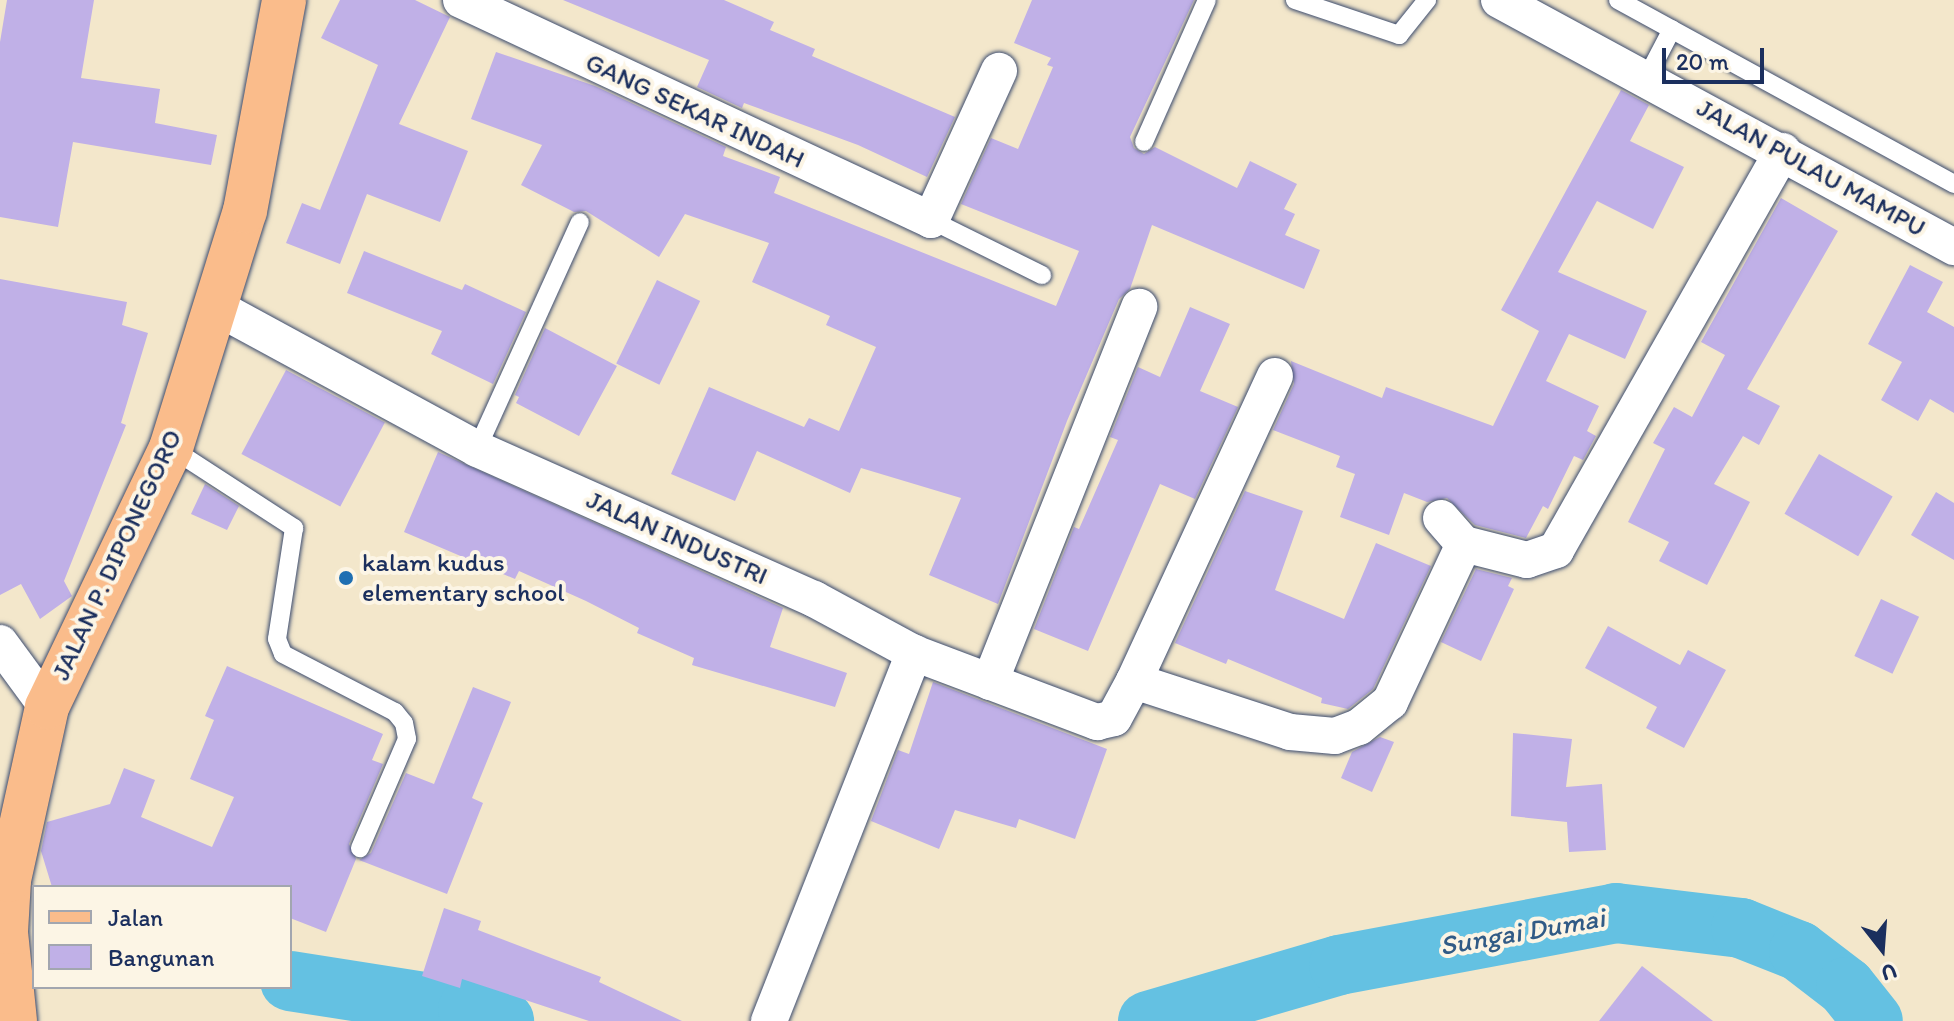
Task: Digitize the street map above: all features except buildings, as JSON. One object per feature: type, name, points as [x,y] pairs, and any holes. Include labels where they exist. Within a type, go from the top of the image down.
[{"type":"main road","name":"JALAN P. DIPONEGORO","points":[[15,1021],[6,932],[13,855],[47,707],[171,448],[245,211],[284,0]]},
{"type":"street","name":"GANG SEKAR INDAH","points":[[461,0],[931,220]]},
{"type":"street","name":"JALAN PULAU MAMPU","points":[[1499,0],[1783,151],[1954,247]]},
{"type":"street","points":[[931,220],[999,71]]},
{"type":"street","points":[[1134,681],[1290,732],[1335,736],[1359,727],[1390,702],[1452,531],[1527,560],[1556,550],[1783,151]]},
{"type":"street","name":"JALAN INDUSTRI","points":[[214,306],[477,449],[814,599],[914,653],[1097,722],[1114,718],[1134,681],[1275,376]]},
{"type":"street","points":[[990,682],[1139,307]]},
{"type":"street","points":[[0,643],[47,707]]},
{"type":"street","points":[[769,1021],[914,653]]},
{"type":"lane","points":[[1144,142],[1207,0]]},
{"type":"lane","points":[[1295,0],[1399,35],[1427,0]]},
{"type":"lane","points":[[1618,0],[1954,184]]},
{"type":"lane","points":[[1646,79],[1672,29]]},
{"type":"lane","points":[[931,220],[1042,275]]},
{"type":"lane","points":[[477,449],[580,222]]},
{"type":"lane","points":[[171,448],[294,528],[277,639],[283,654],[395,712],[404,723],[407,739],[360,848]]},
{"type":"waterway","name":"Sungai Dumai","points":[[1148,1021],[1339,965],[1616,913],[1741,928],[1799,951],[1846,987],[1873,1021]]},
{"type":"waterway","name":"Sungai Dumai","points":[[292,981],[468,1009],[504,1021]]},
{"type":"place","name":"kalam kudus elementary school","points":[[346,578]]}]
